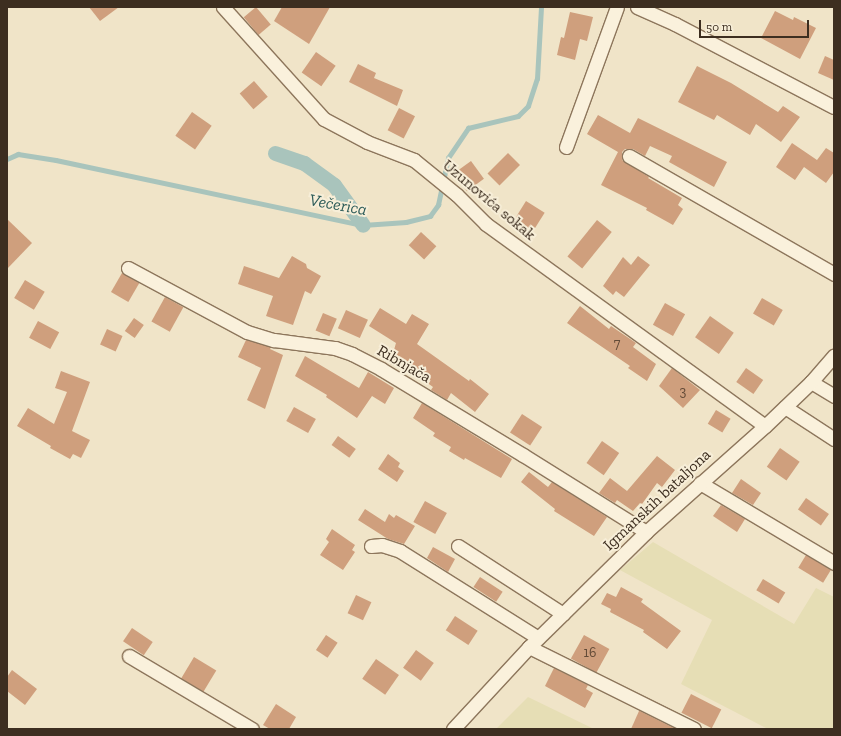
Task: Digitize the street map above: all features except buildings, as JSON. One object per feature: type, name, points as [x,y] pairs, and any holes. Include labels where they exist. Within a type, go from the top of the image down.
[{"type":"street","name":"Uzunovića sokak","points":[[223,7],[324,119],[366,142],[414,160],[457,195],[486,224],[765,426]]},
{"type":"street","points":[[566,147],[617,7]]},
{"type":"street","points":[[637,7],[675,24],[834,108]]},
{"type":"street","points":[[629,156],[834,274]]},
{"type":"street","name":"Ribnjača","points":[[128,268],[247,332],[274,340],[335,348],[358,357],[381,369],[524,455],[646,532]]},
{"type":"street","name":"Igmanskih bataljona","points":[[453,729],[534,642],[646,532],[765,426],[811,382],[834,356]]},
{"type":"street","points":[[811,382],[834,396]]},
{"type":"street","points":[[785,407],[834,439]]},
{"type":"street","points":[[700,483],[834,563]]},
{"type":"street","points":[[371,546],[382,545],[400,551],[534,642],[694,729]]},
{"type":"street","points":[[458,546],[563,614]]},
{"type":"street","points":[[129,656],[252,729]]},
{"type":"shaded area","points":[[653,542],[794,624],[816,588],[834,597],[834,729],[768,729],[681,684],[712,620],[620,570]]},
{"type":"shaded area","points":[[528,697],[594,729],[496,729]]},
{"type":"waterway","name":"Večerica","points":[[7,159],[18,154],[56,160],[363,225],[406,222],[430,216],[438,205],[448,158],[468,128],[518,116],[528,106],[537,79],[541,7]]},
{"type":"waterway","points":[[275,153],[304,163],[334,185],[363,225]]}]
